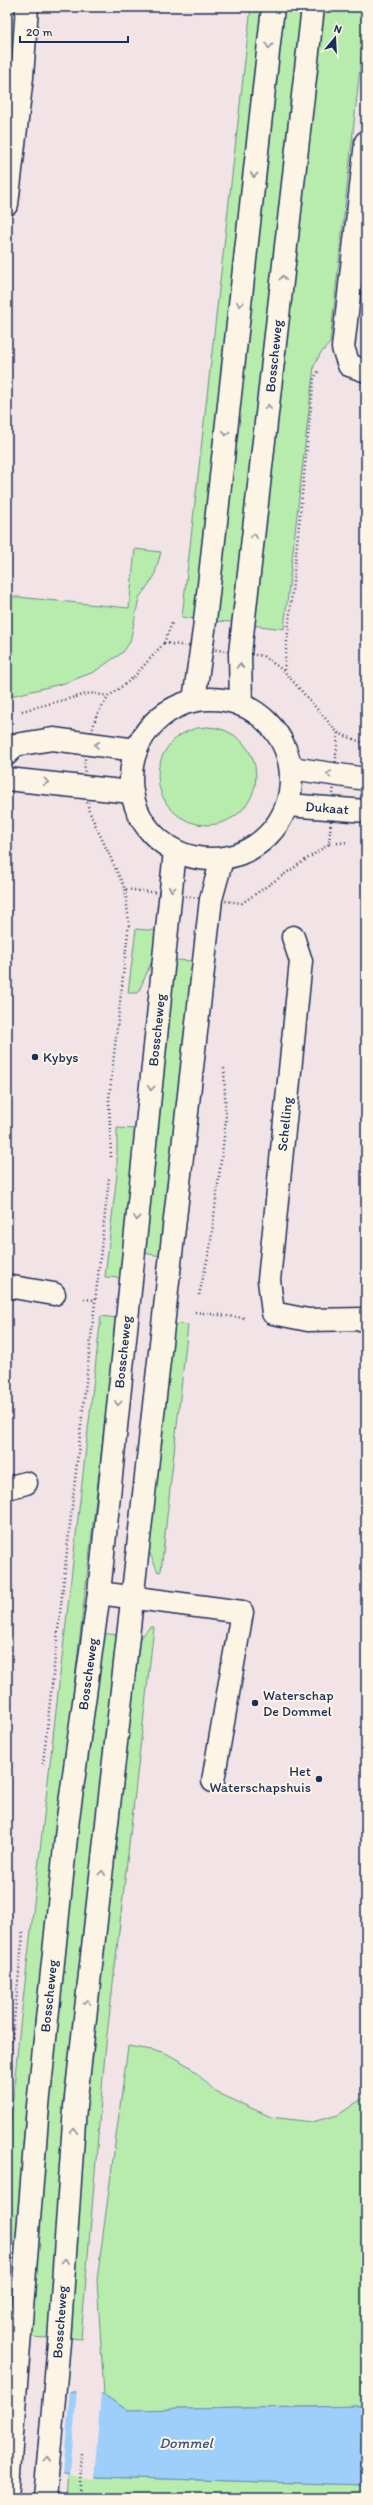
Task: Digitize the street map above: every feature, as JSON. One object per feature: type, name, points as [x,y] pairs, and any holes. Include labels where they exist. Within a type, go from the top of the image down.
[{"type":"main road","points":[[7,204],[22,77],[27,7]]},
{"type":"main road","points":[[194,700],[202,649],[273,7]]},
{"type":"main road","name":"Bosscheweg","points":[[241,704],[240,653],[313,7]]},
{"type":"main road","points":[[366,142],[343,348],[349,365],[366,371]]},
{"type":"main road","points":[[218,699],[241,704],[269,723],[280,736],[291,768],[292,787],[288,805],[280,822],[269,835],[245,852],[222,859],[198,858],[175,851],[154,836],[139,816],[132,792],[131,770],[136,750],[145,733],[158,718],[175,707],[194,700],[218,699]]},
{"type":"main road","points":[[7,754],[15,745],[53,739],[136,750]]},
{"type":"main road","points":[[291,768],[366,779]]},
{"type":"main road","points":[[7,779],[84,785],[132,792]]},
{"type":"main road","name":"Dukaat","points":[[288,805],[366,811]]},
{"type":"main road","name":"Bosscheweg","points":[[7,2498],[38,2106],[66,1842],[98,1593],[175,851]]},
{"type":"main road","name":"Bosscheweg","points":[[45,2498],[59,2342],[75,2107],[211,899],[222,859]]},
{"type":"main road","name":"Schelling","points":[[293,936],[301,960],[269,1280],[273,1313],[308,1320],[366,1319]]},
{"type":"main road","points":[[7,1286],[54,1294]]},
{"type":"main road","points":[[98,1593],[242,1612],[213,1780]]},
{"type":"path","points":[[284,671],[314,378],[322,366],[343,348]]},
{"type":"path","points":[[110,1165],[108,1099],[129,923],[124,889],[89,811],[84,785],[88,744],[96,716],[109,696],[133,678],[164,643],[263,656],[284,671],[338,733],[366,744]]},
{"type":"path","points":[[15,713],[90,693],[109,696]]},
{"type":"path","points":[[124,889],[242,903],[329,844],[338,733]]},
{"type":"path","points":[[42,1766],[109,1173]]},
{"type":"path","points":[[7,2088],[24,1931]]},
{"type":"green space","points":[[251,7],[264,7],[196,619],[182,617]]},
{"type":"green space","points":[[282,7],[302,7],[233,622],[213,621]]},
{"type":"green space","points":[[320,7],[366,7],[366,13],[330,343],[320,354],[314,366],[284,629],[251,625]]},
{"type":"green space","points":[[135,549],[161,552],[154,577],[139,598],[130,642],[123,652],[94,672],[65,683],[7,697],[7,596],[129,608]]},
{"type":"green space","points":[[207,727],[226,731],[242,741],[252,757],[256,776],[252,795],[242,811],[226,821],[207,825],[188,821],[172,811],[162,795],[158,776],[162,757],[172,741],[188,731]]},
{"type":"green space","points":[[136,929],[159,931],[159,945],[138,993],[128,993]]},
{"type":"green space","points":[[175,960],[194,961],[162,1256],[142,1253]]},
{"type":"green space","points":[[117,1128],[138,1129],[121,1278],[105,1277],[117,1174]]},
{"type":"green space","points":[[101,1316],[117,1318],[34,2031],[12,2321],[7,2330],[7,2160],[19,2035]]},
{"type":"green space","points":[[172,1323],[188,1325],[161,1571],[158,1572],[148,1549]]},
{"type":"green space","points":[[150,1627],[154,1627],[105,2053],[81,2339],[70,2338],[88,2067],[135,1653],[139,1639]]},
{"type":"green space","points":[[99,1633],[119,1635],[64,2115],[48,2338],[28,2337],[46,2108]]},
{"type":"green space","points":[[128,2046],[164,2052],[189,2066],[216,2092],[271,2117],[312,2122],[338,2115],[366,2096],[366,2406],[127,2410],[104,2395],[97,2280]]},
{"type":"green space","points":[[68,2474],[99,2477],[366,2485],[366,2498],[66,2498]]},
{"type":"water","name":"Dommel","points":[[7,2385],[104,2395],[127,2410],[366,2406],[366,2485],[99,2477],[7,2469]]},
{"type":"pier","points":[[7,2383],[70,2389],[63,2475],[7,2471]]},
{"type":"pier","points":[[77,2390],[101,2392],[94,2479],[70,2476]]},
{"type":"place","name":"Kybys","points":[[35,1057]]},
{"type":"place","name":"Waterschap De Dommel","points":[[255,1703]]},
{"type":"place","name":"Het Waterschapshuis","points":[[319,1779]]}]
